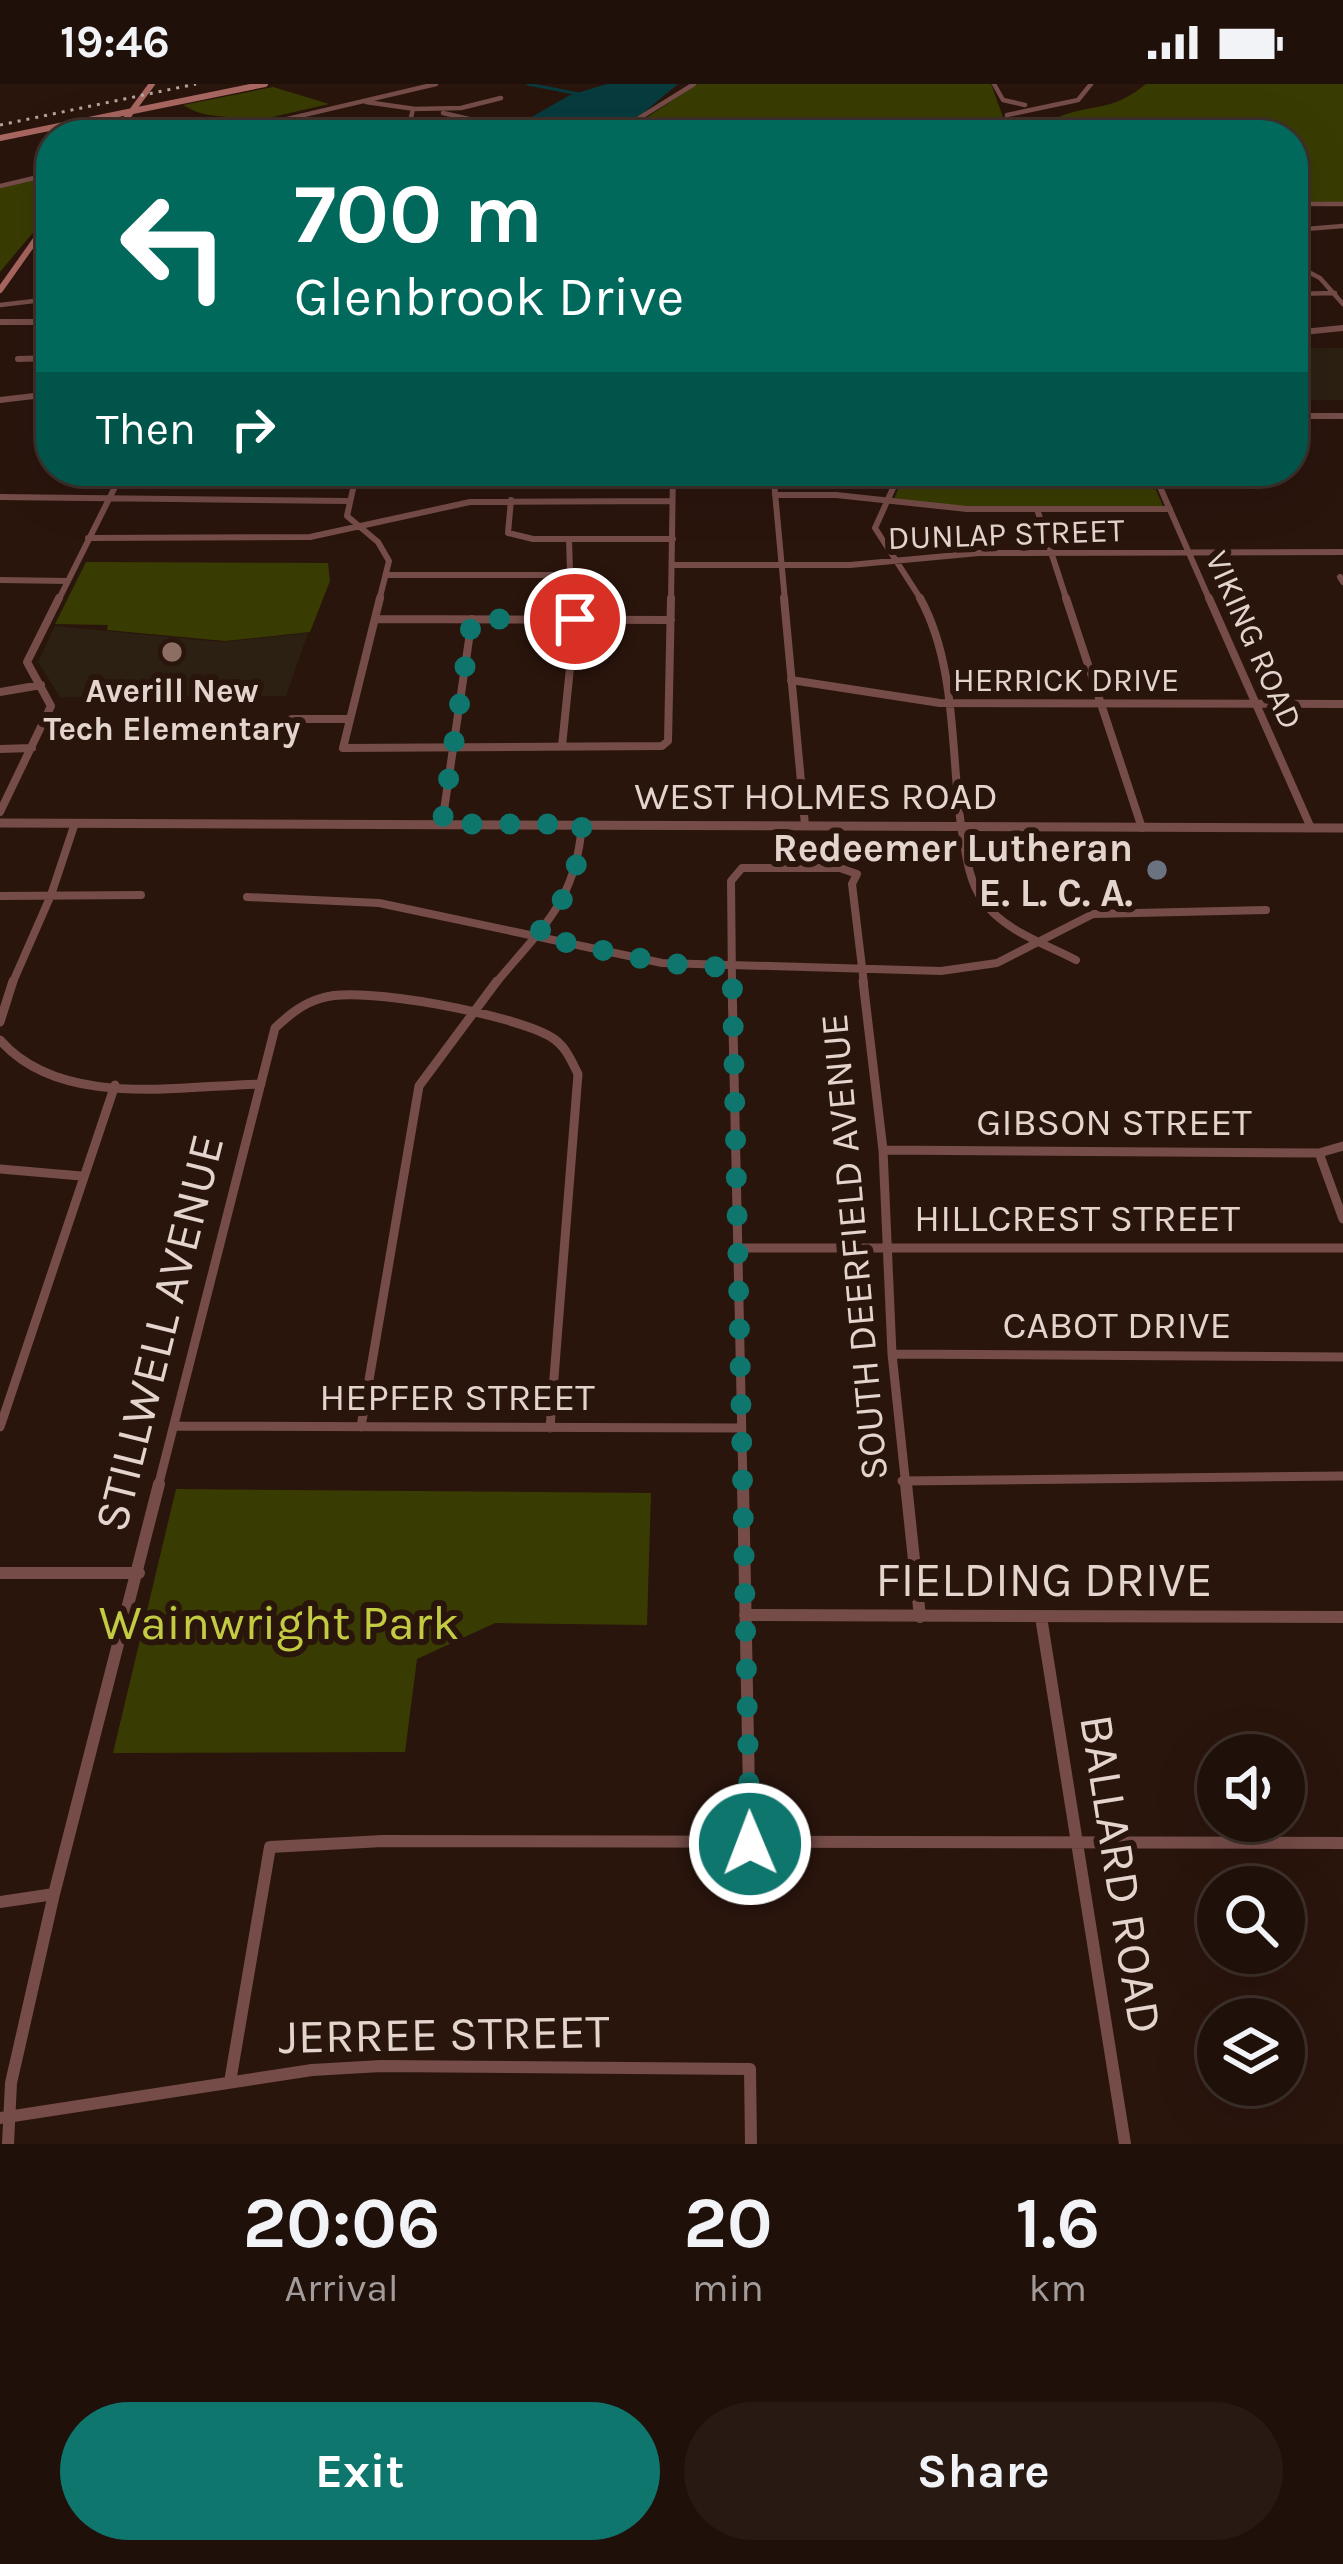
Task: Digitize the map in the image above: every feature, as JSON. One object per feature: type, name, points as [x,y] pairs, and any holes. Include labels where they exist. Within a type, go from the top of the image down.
[{"type":"main road","points":[[124,120],[152,84]]},
{"type":"main road","points":[[78,120],[250,84]]},
{"type":"main road","points":[[132,109],[265,84]]},
{"type":"main road","points":[[0,136],[36,129]]},
{"type":"main road","points":[[0,290],[36,240]]},
{"type":"street","points":[[282,120],[436,84]]},
{"type":"street","points":[[636,120],[694,84]]},
{"type":"street","points":[[994,84],[1003,100],[1041,106]]},
{"type":"street","points":[[1009,120],[1011,112],[1078,100],[1091,84]]},
{"type":"street","points":[[413,109],[461,108],[501,98]]},
{"type":"street","points":[[361,101],[471,120]]},
{"type":"street","points":[[411,120],[413,109]]},
{"type":"street","points":[[0,186],[36,178]]},
{"type":"street","points":[[1308,204],[1343,204]]},
{"type":"street","points":[[1308,232],[1343,226]]},
{"type":"street","points":[[1308,270],[1343,304]]},
{"type":"street","points":[[1308,294],[1335,293]]},
{"type":"street","points":[[0,305],[36,301]]},
{"type":"street","points":[[0,322],[36,322]]},
{"type":"street","points":[[1308,332],[1343,328]]},
{"type":"street","points":[[19,358],[36,358]]},
{"type":"street","points":[[0,400],[36,396]]},
{"type":"street","points":[[1308,416],[1343,416]]},
{"type":"street","points":[[0,812],[51,706],[27,662],[115,486]]},
{"type":"street","points":[[352,486],[349,521],[384,551],[387,575],[343,748],[662,746],[668,741],[672,486]]},
{"type":"street","points":[[774,486],[805,825]]},
{"type":"street","points":[[894,486],[875,529],[913,579],[935,630],[951,703],[970,880],[977,894],[1007,922],[1076,960]]},
{"type":"street","name":"VIKING ROAD","points":[[1161,486],[1311,828]]},
{"type":"street","points":[[775,495],[1037,509],[1171,509]]},
{"type":"street","points":[[0,497],[348,501]]},
{"type":"street","points":[[511,500],[508,533],[569,539],[673,539]]},
{"type":"street","points":[[88,538],[310,538],[470,502],[671,501]]},
{"type":"street","points":[[1037,509],[1142,828]]},
{"type":"street","points":[[387,575],[565,575],[569,539]]},
{"type":"street","name":"DUNLAP STREET","points":[[672,565],[781,566],[958,553],[1343,553]]},
{"type":"street","points":[[0,580],[67,581]]},
{"type":"street","points":[[376,619],[671,620]]},
{"type":"street","points":[[442,824],[472,619]]},
{"type":"street","points":[[562,746],[575,619]]},
{"type":"street","name":"HERRICK DRIVE","points":[[791,680],[826,682],[917,702],[1343,704]]},
{"type":"street","points":[[0,692],[41,685]]},
{"type":"street","points":[[292,719],[350,719]]},
{"type":"street","points":[[0,748],[32,748]]},
{"type":"street","name":"WEST HOLMES ROAD","points":[[0,823],[1343,828]]},
{"type":"street","points":[[0,1022],[2,1004],[50,896],[75,823]]},
{"type":"street","points":[[361,1427],[419,1086],[470,1013],[566,898],[575,877],[582,824]]},
{"type":"street","name":"SOUTH DEERFIELD AVENUE","points":[[732,968],[731,881],[736,871],[841,868],[857,874],[852,884],[883,1150],[884,1248],[902,1481],[920,1617]]},
{"type":"street","points":[[0,896],[141,895]]},
{"type":"street","points":[[247,897],[379,903],[662,963],[861,970],[970,969],[998,963],[1074,920],[1115,910],[1266,910]]},
{"type":"street","points":[[732,968],[750,1844]]},
{"type":"street","name":"STILLWELL AVENUE","points":[[8,2144],[4,2117],[54,1894],[275,1028],[302,1006],[333,994],[372,990],[470,1013]]},
{"type":"street","points":[[470,1013],[560,1043],[578,1074],[550,1428]]},
{"type":"street","points":[[0,1040],[16,1061],[72,1082],[261,1084]]},
{"type":"street","points":[[0,1427],[115,1085]]},
{"type":"street","name":"GIBSON STREET","points":[[883,1150],[1319,1153],[1343,1146]]},
{"type":"street","points":[[1319,1153],[1343,1219]]},
{"type":"street","points":[[0,1169],[81,1176]]},
{"type":"street","name":"HILLCREST STREET","points":[[740,1248],[1343,1248]]},
{"type":"street","name":"CABOT DRIVE","points":[[892,1354],[1343,1357]]},
{"type":"street","name":"HEPFER STREET","points":[[174,1426],[741,1428]]},
{"type":"street","points":[[902,1481],[1343,1476]]},
{"type":"street","points":[[0,1573],[139,1573]]},
{"type":"street","name":"FIELDING DRIVE","points":[[745,1615],[1343,1617]]},
{"type":"street","name":"BALLARD ROAD","points":[[1041,1617],[1125,2144]]},
{"type":"street","points":[[230,2082],[270,1847],[383,1841],[1343,1843]]},
{"type":"street","points":[[0,1902],[54,1894]]},
{"type":"street","name":"JERREE STREET","points":[[4,2117],[230,2082],[381,2066],[750,2069],[751,2144]]},
{"type":"shaded area","points":[[1308,348],[1343,348],[1343,400],[1308,400]]},
{"type":"shaded area","name":"Averill New Tech Elementary","points":[[55,626],[221,642],[308,633],[286,696],[60,697],[38,662]]},
{"type":"green space","points":[[697,84],[991,84],[1003,117],[646,118]]},
{"type":"green space","points":[[1146,84],[1343,84],[1343,205],[1308,204],[1308,120],[1052,120],[1134,93]]},
{"type":"green space","points":[[273,87],[329,104],[259,120],[236,120],[183,105]]},
{"type":"green space","points":[[36,180],[36,229],[0,272],[0,188]]},
{"type":"green space","points":[[1154,486],[1163,506],[958,506],[894,499],[899,487]]},
{"type":"green space","points":[[86,562],[328,563],[330,581],[310,632],[225,641],[107,630],[108,625],[55,624]]},
{"type":"green space","name":"Wainwright Park","points":[[176,1489],[651,1493],[647,1625],[495,1623],[417,1659],[405,1752],[113,1753]]},
{"type":"water","points":[[607,84],[678,84],[629,120],[525,120],[570,95]]},
{"type":"waterway","points":[[528,84],[579,94]]},
{"type":"railway","points":[[0,125],[196,84]]},
{"type":"place","name":"Averill New Tech Elementary","points":[[172,652]]},
{"type":"place","name":"Redeemer Lutheran E. L. C. A.","points":[[1157,870]]},
{"type":"route","points":[[575,619],[472,619],[442,824],[582,824],[575,877],[566,898],[536,936],[662,963],[732,968],[750,1844]]}]
